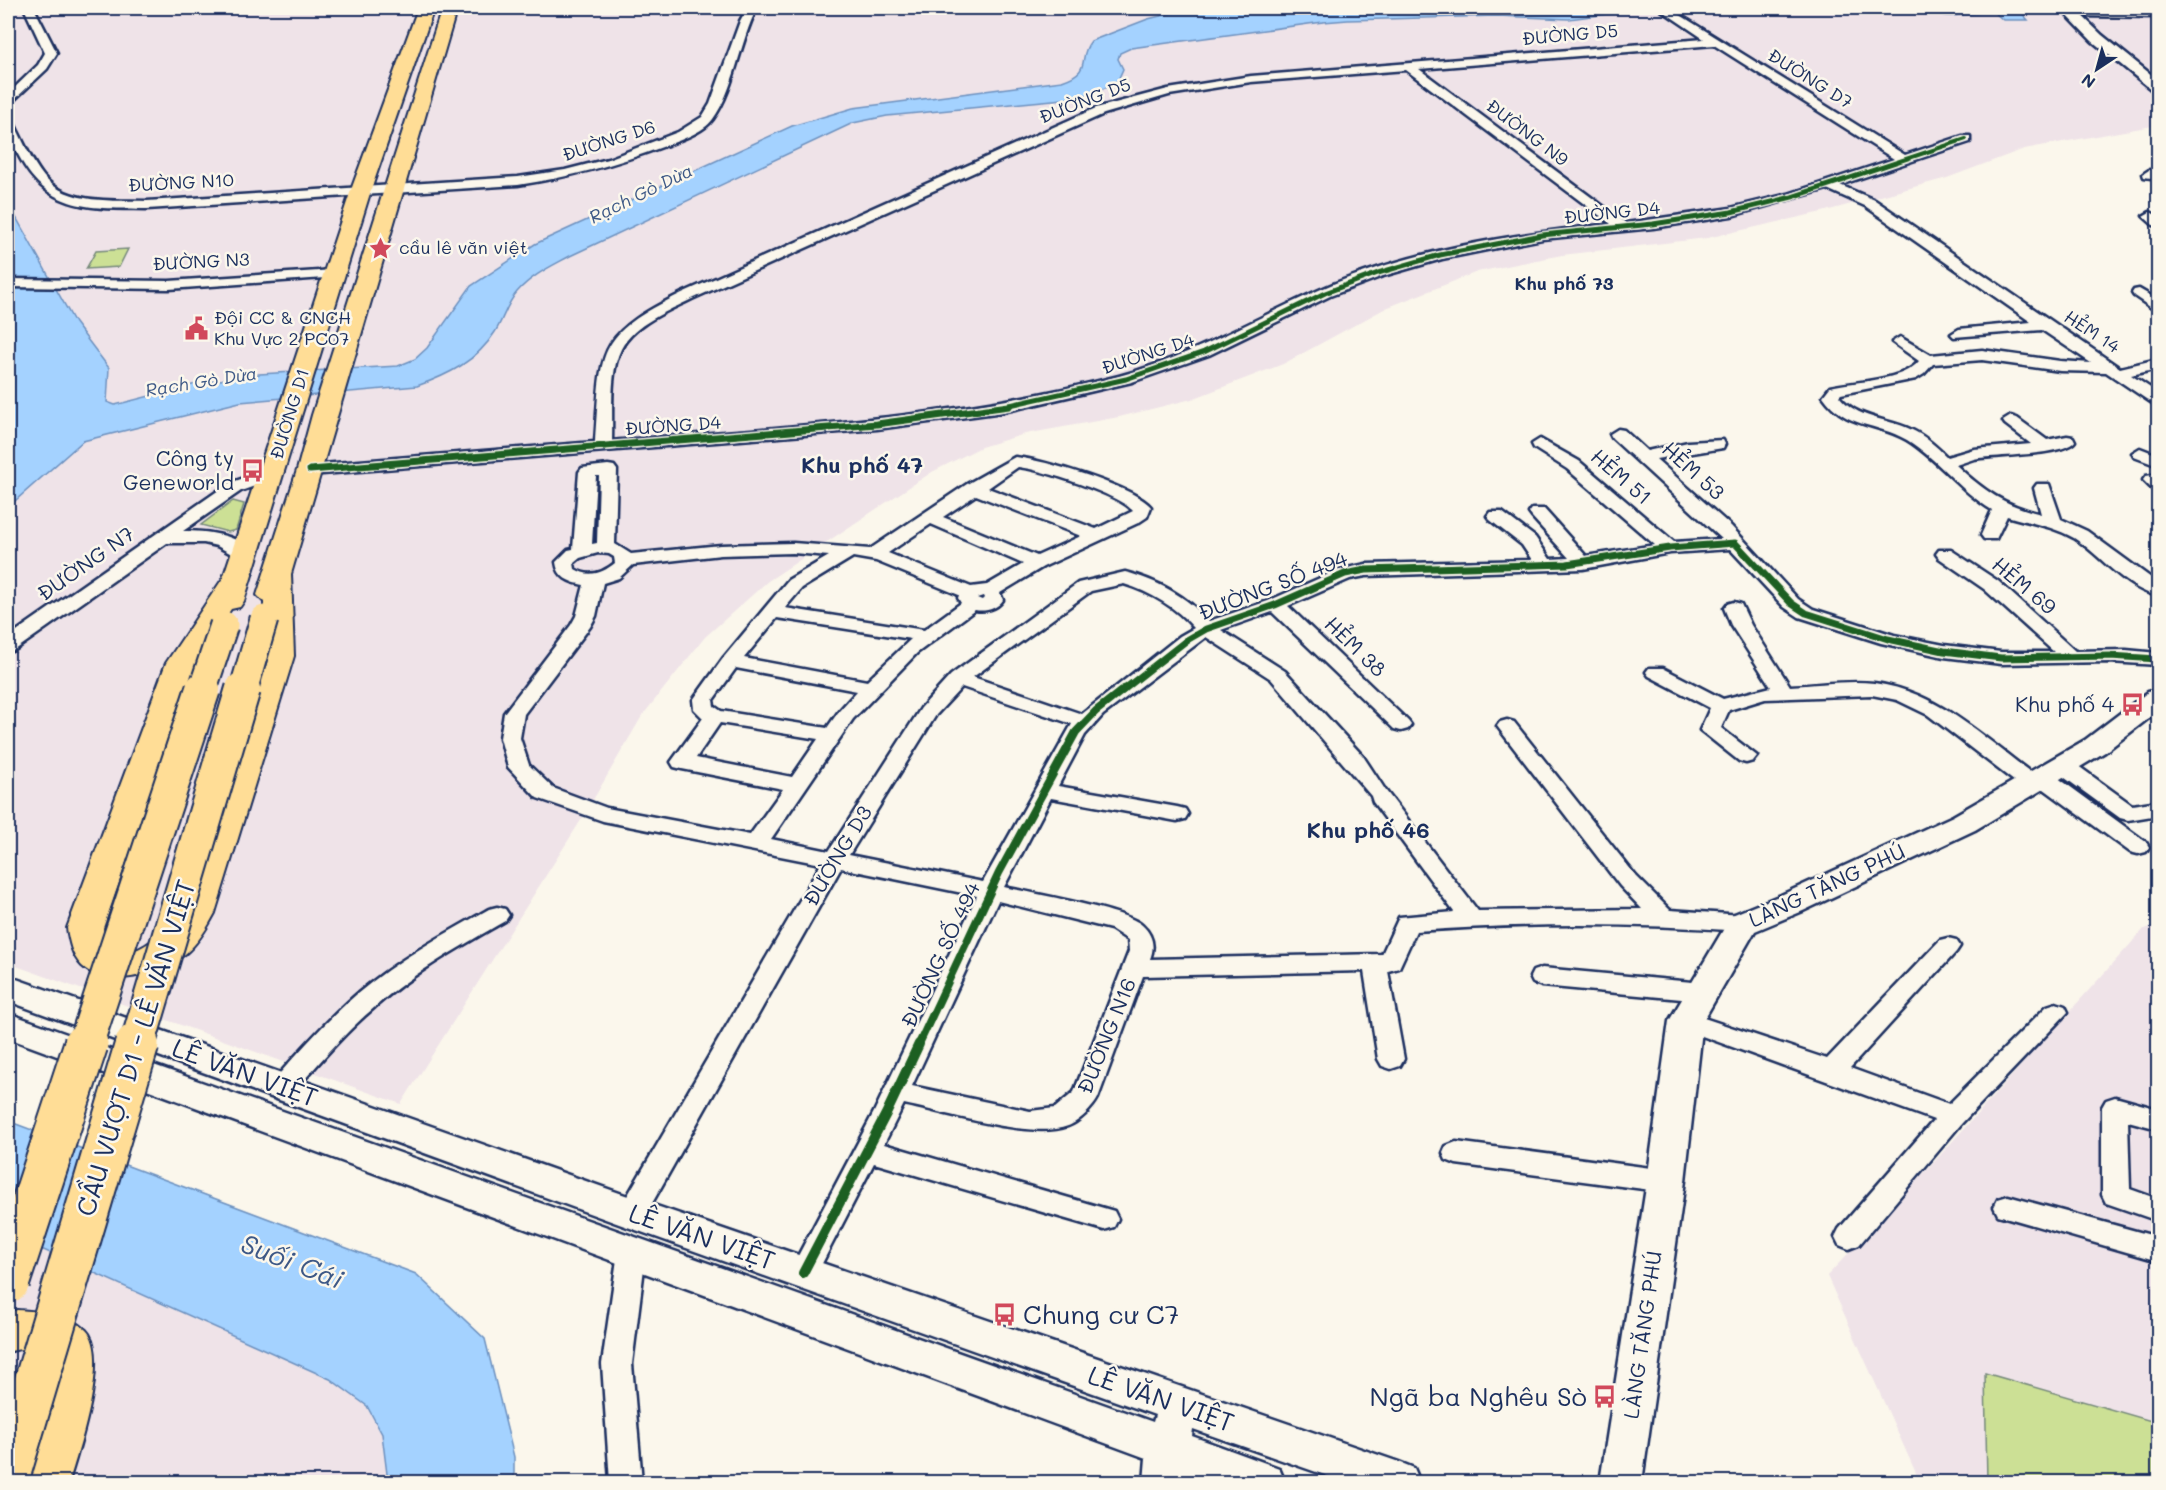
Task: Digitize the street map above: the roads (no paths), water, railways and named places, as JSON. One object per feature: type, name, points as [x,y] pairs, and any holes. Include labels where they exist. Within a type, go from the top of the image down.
[{"type":"main road","name":"ĐƯỜNG D1","points":[[411,54],[409,35],[419,8]]},
{"type":"main road","name":"ĐƯỜNG D1","points":[[224,625],[257,512],[291,413],[309,349],[361,190],[426,8]]},
{"type":"main road","name":"ĐƯỜNG D1","points":[[264,619],[351,348],[408,143],[419,137],[438,72],[433,61],[450,8]]},
{"type":"main road","name":"ĐƯỜNG D1","points":[[443,27],[451,24],[456,8]]},
{"type":"main road","points":[[2070,10],[2097,38],[2158,87]]},
{"type":"main road","points":[[411,54],[433,61]]},
{"type":"main road","points":[[240,567],[181,663],[85,928],[88,947],[94,957],[107,965],[126,965],[147,959],[169,948],[191,925],[197,913],[279,656],[278,575]]},
{"type":"main road","name":"CẦU VƯỢT D1 - LÊ VĂN VIỆT","points":[[8,1476],[264,619]]},
{"type":"main road","name":"CẦU VƯỢT D1 - LÊ VĂN VIỆT","points":[[8,1281],[224,625]]},
{"type":"main road","name":"LÀNG TĂNG PHÚ","points":[[1622,1482],[1666,1181],[1686,1021],[1743,923],[1792,903],[1964,823],[2095,746],[2158,698]]},
{"type":"main road","name":"LÊ VĂN VIỆT","points":[[8,988],[632,1213],[1399,1482]]},
{"type":"main road","name":"LÊ VĂN VIỆT","points":[[8,1025],[632,1252],[1167,1465],[1264,1482]]},
{"type":"main road","points":[[632,1213],[632,1252]]},
{"type":"main road","points":[[8,1333],[17,1329],[54,1332],[72,1345],[75,1364],[73,1383],[46,1482]]},
{"type":"main road","points":[[1167,1465],[1178,1405]]},
{"type":"street","points":[[8,100],[43,67],[51,53],[29,8]]},
{"type":"street","name":"ĐƯỜNG D6","points":[[395,188],[518,181],[565,174],[612,162],[682,135],[707,119],[716,104],[745,21],[752,8]]},
{"type":"street","name":"ĐƯỜNG D7","points":[[1663,8],[1903,159]]},
{"type":"street","points":[[2070,10],[2155,15],[2145,8]]},
{"type":"street","name":"ĐƯỜNG D5","points":[[603,446],[612,351],[626,333],[640,322],[687,296],[1108,109],[1168,92],[1220,83],[1717,41]]},
{"type":"street","name":"ĐƯỜNG N9","points":[[1410,67],[1623,227]]},
{"type":"street","name":"ĐƯỜNG N10","points":[[8,123],[42,183],[60,194],[98,203],[147,205],[395,188]]},
{"type":"street","name":"ĐƯỜNG D4","points":[[310,470],[916,420],[1044,399],[1126,379],[1204,352],[1325,293],[1408,264],[1506,241],[1731,212],[1792,197],[1966,139]]},
{"type":"street","points":[[1828,184],[1870,203],[2045,325]]},
{"type":"street","name":"ĐƯỜNG N3","points":[[8,283],[169,285],[334,274]]},
{"type":"street","points":[[2139,293],[2158,306]]},
{"type":"street","name":"HẺM 14","points":[[1959,334],[2045,325],[2158,400]]},
{"type":"street","points":[[1900,342],[1928,360],[1982,355],[2116,371],[2158,364]]},
{"type":"street","points":[[1928,360],[1916,375],[1836,390],[1831,396],[1834,402],[1857,417],[1914,437],[1984,498],[2002,508],[2052,520],[2080,534],[2145,584],[2158,590]]},
{"type":"street","points":[[2011,421],[2043,445]]},
{"type":"street","name":"HẺM 53","points":[[1618,434],[1725,530],[1735,543]]},
{"type":"street","points":[[1944,463],[1974,454],[2019,451],[2067,441]]},
{"type":"street","name":"HẺM 51","points":[[1540,444],[1573,465],[1670,548]]},
{"type":"street","points":[[1643,457],[1681,448],[1717,444]]},
{"type":"street","points":[[2140,453],[2158,461]]},
{"type":"street","points":[[756,844],[846,715],[910,649],[980,590],[990,591],[1037,563],[1132,519],[1142,513],[1142,507],[1100,487],[1026,462],[1010,463],[874,554]]},
{"type":"street","points":[[582,551],[588,472],[608,470],[606,548]]},
{"type":"street","name":"ĐƯỜNG N7","points":[[8,646],[160,538],[235,488],[271,474]]},
{"type":"street","points":[[973,488],[1095,535]]},
{"type":"street","points":[[2043,488],[2052,520]]},
{"type":"street","points":[[1990,535],[2002,508]]},
{"type":"street","points":[[1538,513],[1583,563]]},
{"type":"street","points":[[1496,516],[1529,542],[1544,564]]},
{"type":"street","points":[[929,517],[1037,563]]},
{"type":"street","name":"ĐƯỜNG N7","points":[[160,538],[209,537],[226,542],[240,567]]},
{"type":"street","points":[[1735,543],[1791,603],[1806,613],[1834,624],[1925,649],[1964,655],[2030,659],[2131,655],[2158,659]]},
{"type":"street","name":"ĐƯỜNG SỐ 494","points":[[803,1273],[896,1092],[991,890],[1044,790],[1085,722],[1187,640],[1206,629],[1275,605],[1328,580],[1366,570],[1583,563],[1670,548],[1735,543]]},
{"type":"street","points":[[606,548],[619,552],[625,560],[615,573],[595,579],[576,578],[566,571],[565,562],[582,551],[606,548]]},
{"type":"street","points":[[625,560],[721,550],[793,548],[850,551],[874,554],[971,598]]},
{"type":"street","points":[[831,735],[715,716],[704,710],[703,700],[731,661],[795,584],[850,551]]},
{"type":"street","name":"HẺM 69","points":[[1945,554],[1991,585],[2070,657]]},
{"type":"street","name":"ĐƯỜNG D3","points":[[632,1213],[835,859],[928,712],[958,679],[1085,587],[1125,578],[1152,587],[1193,615],[1206,629]]},
{"type":"street","points":[[595,579],[591,602],[580,627],[514,713],[510,738],[519,767],[545,793],[603,814],[991,890]]},
{"type":"street","name":"HẺM 38","points":[[1275,605],[1401,725]]},
{"type":"street","points":[[1734,608],[1741,625],[1784,692]]},
{"type":"street","points":[[771,611],[926,636]]},
{"type":"street","points":[[1206,629],[1278,675],[1355,761],[1471,918]]},
{"type":"street","points":[[731,661],[871,688]]},
{"type":"street","points":[[1656,672],[1721,706],[1764,693],[1872,689],[1903,695],[2045,775],[2128,813],[2158,808]]},
{"type":"street","points":[[958,679],[1085,722]]},
{"type":"street","points":[[1721,706],[1710,730],[1746,756]]},
{"type":"street","points":[[715,716],[682,762],[798,785]]},
{"type":"street","points":[[1507,726],[1628,881],[1662,916]]},
{"type":"street","points":[[2045,775],[2138,847]]},
{"type":"street","points":[[1044,790],[1177,814]]},
{"type":"street","name":"ĐƯỜNG N16","points":[[896,1092],[1030,1121],[1062,1118],[1085,1098],[1136,968],[1142,943],[1130,927],[1117,921],[991,890]]},
{"type":"street","points":[[283,1087],[321,1044],[380,989],[435,951],[497,915]]},
{"type":"street","points":[[1136,968],[1390,962],[1407,923],[1471,918],[1662,916],[1743,923]]},
{"type":"street","points":[[1832,1071],[1948,946]]},
{"type":"street","points":[[1375,964],[1391,1059]]},
{"type":"street","points":[[1542,977],[1703,992]]},
{"type":"street","points":[[1849,1237],[1953,1116],[2056,1012]]},
{"type":"street","points":[[1686,1021],[1832,1071],[1953,1116]]},
{"type":"street","points":[[2158,1119],[2115,1107],[2115,1196],[2158,1210]]},
{"type":"street","points":[[867,1150],[1104,1219]]},
{"type":"street","points":[[1456,1153],[1666,1181]]},
{"type":"street","points":[[2008,1207],[2158,1249]]},
{"type":"street","points":[[626,1482],[617,1364],[632,1252]]},
{"type":"water","points":[[1193,8],[1855,8],[1699,13],[1645,9],[1569,19],[1497,16],[1323,22],[1131,48],[1120,53],[1118,59],[1123,69],[1118,80],[1091,94],[1074,98],[887,116],[853,123],[570,256],[542,272],[514,296],[495,332],[480,351],[461,366],[440,377],[417,386],[240,402],[83,441],[8,507],[8,203],[75,323],[109,368],[107,402],[115,405],[200,383],[259,374],[398,366],[415,359],[427,348],[471,286],[535,244],[792,126],[853,108],[1062,81],[1072,77],[1081,69],[1091,41],[1148,19]]},
{"type":"water","points":[[1855,8],[1896,8],[1937,12],[1959,8],[2017,8],[2028,20],[2003,20],[1994,12],[1950,16]]},
{"type":"water","name":"Suối Cái","points":[[8,1121],[416,1274],[485,1339],[514,1457],[514,1482],[388,1482],[382,1434],[367,1406],[330,1379],[8,1234]]},
{"type":"waterway","name":"Rạch Gò Dừa","points":[[1900,8],[1937,12]]},
{"type":"place","name":"cầu lê văn việt","points":[[381,248]]},
{"type":"place","name":"Đội CC & CNCH Khu Vực 2 PC07","points":[[196,328]]},
{"type":"place","name":"Công ty Geneworld","points":[[252,471]]},
{"type":"place","name":"Khu phố 4","points":[[2132,705]]},
{"type":"place","name":"Chung cư C7","points":[[1005,1315]]},
{"type":"place","name":"Ngã ba Nghêu Sò","points":[[1605,1397]]},
{"type":"district","name":"Khu phố 73","points":[[1564,284]]},
{"type":"district","name":"Khu phố 47","points":[[862,465]]},
{"type":"district","name":"Khu phố 46","points":[[1368,830]]}]
